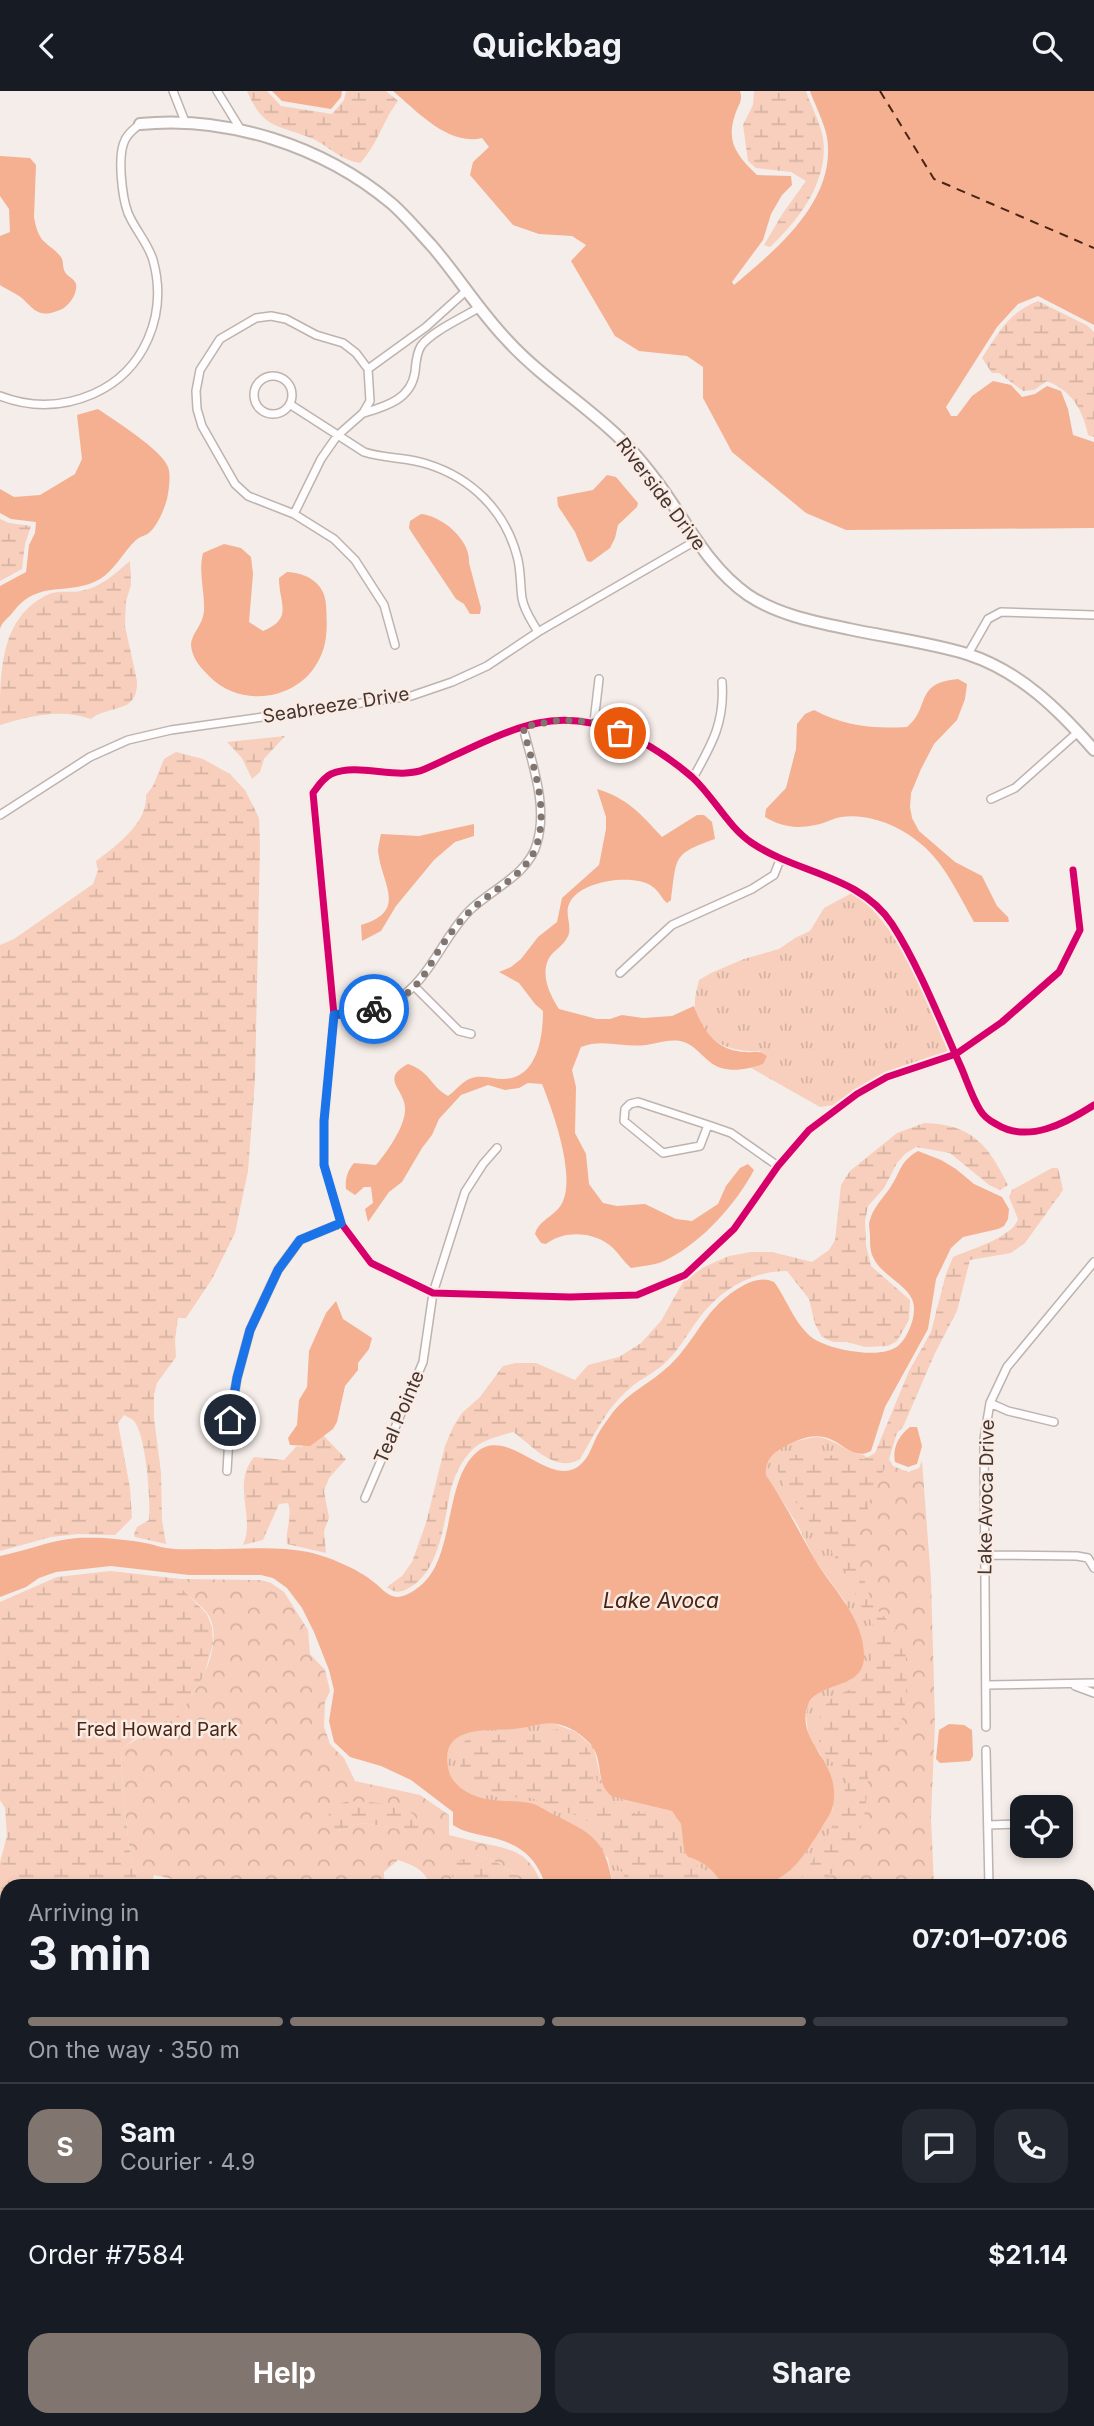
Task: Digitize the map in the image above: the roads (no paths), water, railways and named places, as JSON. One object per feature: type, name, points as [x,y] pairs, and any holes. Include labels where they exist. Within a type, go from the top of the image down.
[{"type":"street","points":[[173,91],[186,124]]},
{"type":"street","points":[[217,91],[241,129]]},
{"type":"street","points":[[0,396],[37,405],[72,403],[104,389],[132,368],[148,342],[156,313],[159,287],[153,258],[129,215],[123,195],[121,151],[125,140],[140,124]]},
{"type":"street","name":"Riverside Drive","points":[[140,124],[186,124],[241,129],[322,159],[364,183],[391,204],[433,247],[505,338],[535,368],[614,432],[654,479],[713,563],[749,596],[773,609],[811,621],[968,654],[1032,688],[1058,710],[1094,750]]},
{"type":"street","points":[[368,369],[426,327],[467,290]]},
{"type":"street","points":[[363,413],[390,404],[404,395],[411,388],[417,356],[422,345],[480,307]]},
{"type":"street","points":[[293,514],[321,459],[337,436],[363,413],[370,401],[368,369],[356,353],[343,343],[316,334],[286,319],[271,316],[256,318],[220,339],[200,370],[196,391],[202,426],[235,484],[248,496],[293,514],[334,539],[355,560],[384,605],[395,645]]},
{"type":"street","points":[[270,376],[286,380],[292,388],[291,405],[284,412],[274,415],[264,412],[258,407],[254,397],[255,388],[261,380],[270,376]]},
{"type":"street","points":[[291,405],[364,452],[426,463],[454,475],[472,487],[494,508],[509,529],[519,559],[522,600],[538,632]]},
{"type":"street","name":"Seabreeze Drive","points":[[0,815],[90,757],[128,740],[171,730],[411,696],[452,682],[487,666],[538,632],[697,540]]},
{"type":"street","points":[[968,654],[988,619],[1001,612],[1094,615]]},
{"type":"street","points":[[594,722],[599,679]]},
{"type":"street","points":[[693,778],[716,736],[723,702],[722,682]]},
{"type":"street","points":[[1073,870],[1080,930],[1059,972],[1002,1022],[956,1055],[887,1077],[857,1094],[810,1130],[778,1166],[734,1229],[685,1275],[637,1295],[570,1297],[433,1293],[371,1263],[341,1223],[324,1165],[324,1121],[334,1015],[313,793],[331,774],[345,771],[418,772],[523,727],[560,720],[594,722],[646,743],[693,778],[750,842],[780,860],[847,884],[876,904],[892,923],[902,942],[956,1055],[981,1113],[996,1125],[1012,1131],[1047,1130],[1067,1122],[1094,1105]]},
{"type":"street","points":[[334,1015],[380,1008],[414,986],[433,963],[453,929],[532,855],[540,829],[539,791],[523,727]]},
{"type":"street","points":[[991,799],[1015,788],[1078,732]]},
{"type":"street","points":[[620,973],[672,925],[752,889],[774,875],[780,860]]},
{"type":"street","points":[[414,986],[458,1031],[471,1034]]},
{"type":"street","points":[[708,1125],[701,1146],[663,1153],[625,1121],[623,1115],[630,1104],[638,1102],[708,1125],[731,1133],[778,1166]]},
{"type":"street","name":"Teal Pointe","points":[[365,1498],[423,1362],[433,1293],[464,1192],[497,1148]]},
{"type":"street","points":[[227,1471],[230,1420],[237,1378],[250,1330],[278,1270],[300,1240],[341,1223]]},
{"type":"street","name":"Lake Avoca Drive","points":[[986,1727],[984,1439],[990,1403],[1007,1367],[1094,1262]]},
{"type":"street","points":[[990,1403],[1008,1411],[1055,1422]]},
{"type":"street","points":[[984,1555],[1077,1556],[1088,1558],[1094,1568]]},
{"type":"street","points":[[986,1685],[1094,1683]]},
{"type":"street","points":[[1063,1684],[1085,1688],[1094,1693]]},
{"type":"street","points":[[986,1750],[989,1879]]},
{"type":"street","points":[[988,1825],[1010,1824]]},
{"type":"water","points":[[272,91],[342,91],[341,97],[331,109],[282,101]]},
{"type":"water","points":[[393,91],[740,91],[741,99],[732,131],[734,147],[757,175],[791,176],[792,185],[782,195],[771,214],[763,240],[732,282],[734,285],[785,239],[813,202],[823,182],[828,160],[827,137],[810,91],[1094,91],[1094,325],[1038,296],[1018,304],[997,327],[946,407],[951,416],[957,416],[972,396],[993,381],[1011,385],[1022,397],[1035,394],[1047,386],[1061,391],[1073,435],[1094,442],[1094,528],[846,530],[806,513],[732,452],[703,398],[703,367],[687,356],[639,351],[615,336],[571,261],[586,245],[572,236],[539,234],[513,225],[470,175],[473,162],[489,147],[482,138],[469,139],[445,132]]},
{"type":"water","points":[[0,156],[30,158],[36,165],[34,217],[37,230],[43,240],[61,257],[65,272],[76,284],[72,300],[60,310],[39,312],[0,285],[0,236],[10,232],[9,209],[0,196]]},
{"type":"water","points":[[98,409],[137,436],[164,460],[170,478],[162,512],[150,532],[136,540],[115,566],[100,579],[77,587],[33,595],[23,602],[0,629],[0,586],[26,572],[29,545],[35,533],[36,522],[11,519],[0,513],[0,489],[14,497],[40,495],[75,474],[82,459],[77,415]]},
{"type":"water","points":[[607,475],[616,477],[638,503],[618,525],[610,548],[591,562],[587,561],[575,532],[558,506],[557,497],[593,490]]},
{"type":"water","points":[[421,514],[446,524],[465,546],[481,608],[480,614],[470,614],[464,604],[456,599],[409,528],[410,521]]},
{"type":"water","points":[[224,544],[241,548],[251,557],[253,574],[249,622],[263,631],[279,621],[282,615],[279,578],[287,572],[308,577],[318,585],[325,597],[327,623],[322,653],[314,669],[288,690],[272,695],[239,694],[223,687],[209,676],[193,654],[192,641],[204,611],[201,568],[203,553]]},
{"type":"water","points":[[958,679],[967,684],[965,699],[957,720],[934,744],[921,769],[911,793],[912,818],[919,831],[955,862],[982,876],[997,906],[1008,917],[1009,922],[974,922],[942,867],[923,845],[898,828],[870,818],[855,816],[805,827],[785,825],[765,817],[766,809],[786,788],[796,749],[797,724],[805,714],[814,710],[836,720],[859,725],[907,727],[919,712],[928,691],[944,681]]},
{"type":"water","points":[[597,789],[625,802],[662,837],[697,815],[704,815],[712,822],[715,839],[691,849],[679,859],[671,900],[667,903],[653,887],[634,880],[609,881],[585,888],[576,894],[568,907],[569,934],[546,964],[547,985],[559,1009],[597,1019],[610,1019],[622,1015],[643,1018],[672,1016],[694,1006],[707,1032],[719,1044],[736,1051],[759,1052],[767,1056],[763,1064],[729,1069],[716,1066],[691,1046],[679,1041],[638,1046],[597,1043],[581,1047],[572,1070],[576,1087],[575,1133],[586,1154],[589,1184],[603,1203],[617,1206],[645,1204],[676,1219],[692,1221],[718,1204],[726,1186],[740,1168],[748,1164],[754,1170],[738,1196],[706,1232],[660,1263],[631,1268],[606,1242],[580,1234],[541,1243],[535,1234],[537,1229],[561,1206],[566,1189],[565,1159],[552,1110],[542,1084],[528,1083],[519,1088],[505,1090],[488,1085],[461,1095],[439,1119],[402,1182],[389,1192],[368,1222],[365,1209],[373,1203],[371,1187],[364,1187],[355,1195],[346,1189],[346,1179],[354,1163],[376,1165],[398,1132],[405,1111],[394,1080],[399,1070],[408,1064],[416,1067],[448,1096],[469,1079],[514,1077],[531,1065],[542,1033],[543,1011],[519,983],[499,972],[521,959],[538,937],[557,922],[562,898],[599,865],[606,817]]},
{"type":"water","points":[[474,824],[474,836],[455,842],[434,860],[396,906],[381,931],[362,941],[361,925],[376,919],[388,904],[389,895],[378,851],[381,834],[419,836]]},
{"type":"water","name":"Lake Avoca","points":[[918,1151],[941,1160],[974,1184],[1002,1197],[1009,1209],[1008,1219],[1004,1226],[963,1237],[951,1248],[936,1279],[928,1329],[885,1407],[871,1451],[855,1453],[830,1439],[818,1436],[799,1440],[782,1448],[768,1462],[766,1475],[814,1558],[853,1616],[863,1642],[864,1656],[857,1675],[821,1692],[813,1697],[808,1705],[806,1725],[829,1770],[834,1792],[833,1805],[803,1855],[777,1879],[719,1879],[709,1868],[688,1857],[684,1851],[681,1824],[672,1811],[613,1797],[604,1787],[593,1747],[575,1731],[551,1723],[479,1731],[458,1737],[447,1753],[449,1772],[459,1787],[487,1799],[535,1805],[579,1827],[601,1848],[612,1879],[543,1879],[531,1858],[516,1846],[453,1825],[453,1812],[411,1780],[381,1766],[350,1757],[334,1742],[329,1721],[334,1690],[329,1670],[302,1608],[287,1588],[273,1578],[261,1575],[189,1575],[111,1566],[56,1572],[0,1597],[0,1556],[77,1538],[129,1540],[175,1549],[269,1548],[308,1552],[352,1568],[391,1596],[399,1597],[409,1593],[429,1577],[438,1561],[458,1482],[466,1465],[477,1452],[490,1446],[503,1446],[545,1466],[571,1470],[583,1462],[600,1431],[619,1405],[670,1365],[720,1303],[744,1285],[759,1280],[774,1282],[807,1334],[832,1347],[871,1353],[893,1349],[900,1344],[912,1323],[913,1302],[904,1288],[877,1264],[873,1257],[869,1223],[878,1203],[912,1155]]},
{"type":"water","points":[[336,1301],[343,1319],[372,1338],[369,1349],[358,1363],[358,1370],[345,1386],[333,1429],[310,1446],[290,1445],[288,1438],[297,1425],[299,1400],[307,1387],[309,1351],[326,1313]]},
{"type":"water","points":[[910,1427],[917,1427],[922,1446],[917,1464],[908,1467],[895,1462],[895,1452],[900,1438]]},
{"type":"water","points":[[949,1724],[964,1725],[972,1730],[973,1756],[970,1761],[940,1763],[936,1759],[939,1730]]},
{"type":"park label","name":"Fred Howard Park","points":[[157,1729]]}]
